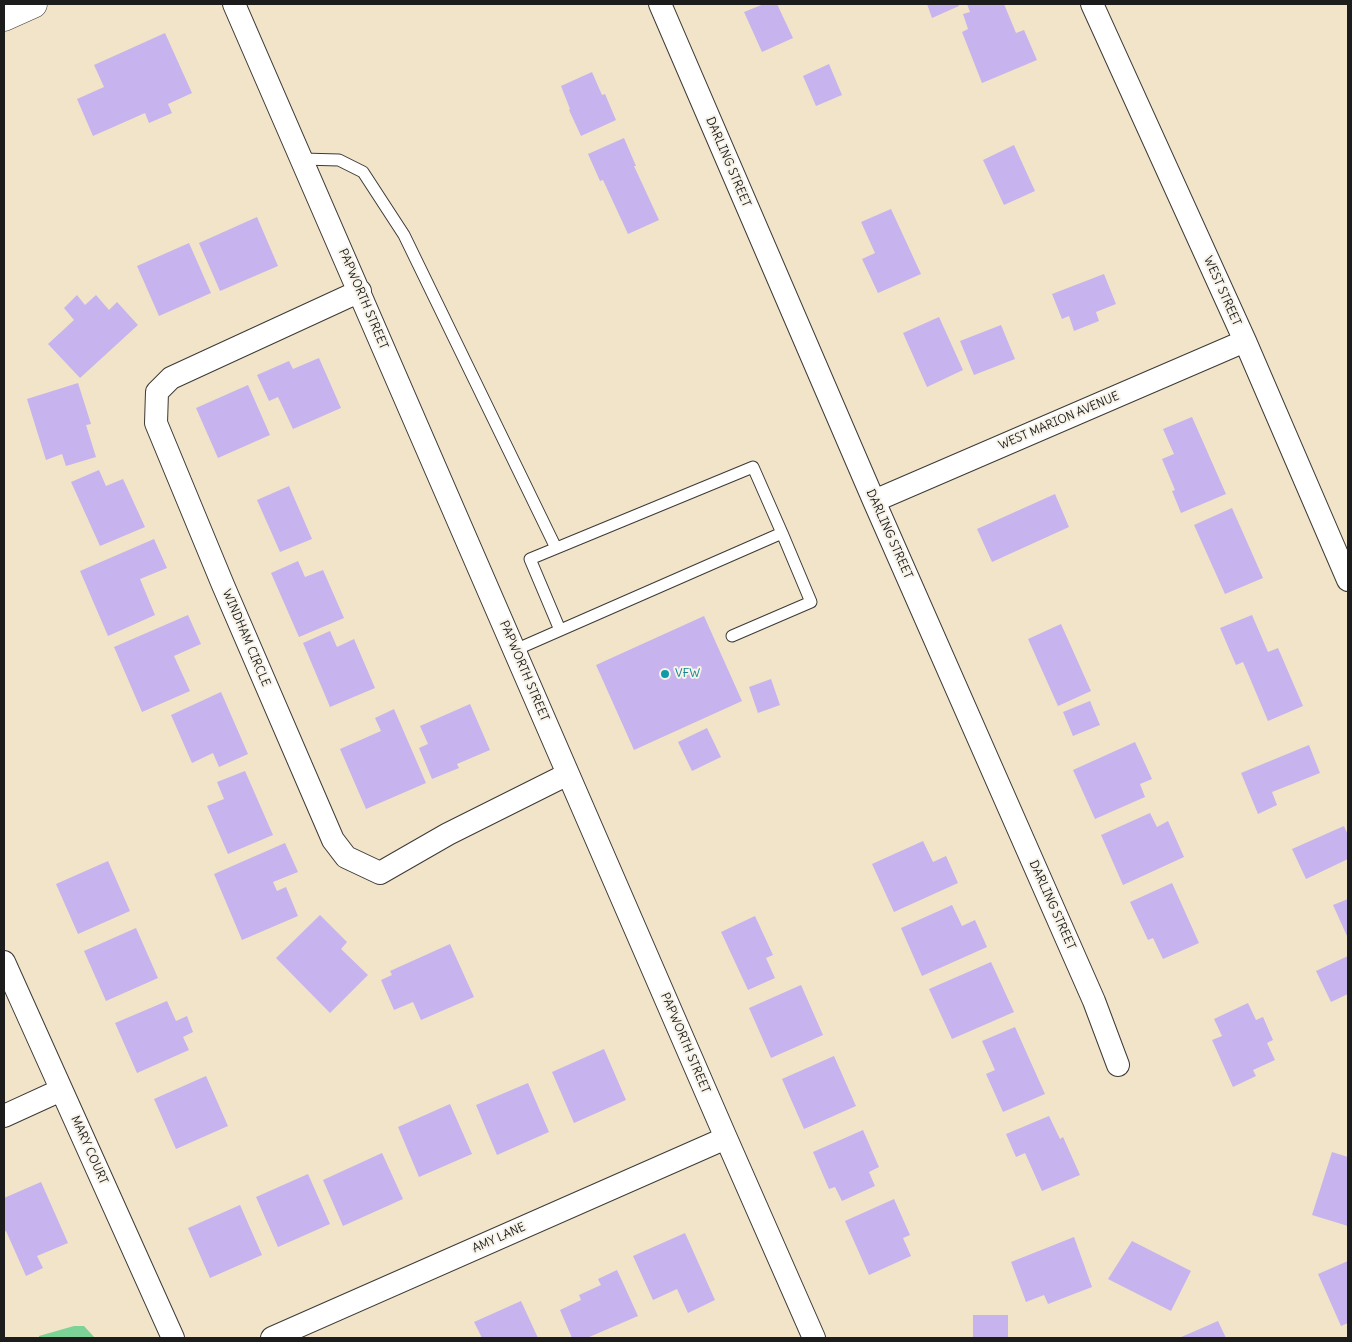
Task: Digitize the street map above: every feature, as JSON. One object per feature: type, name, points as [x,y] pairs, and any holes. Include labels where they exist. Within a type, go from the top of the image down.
[{"type":"main road","points":[[4,17],[33,4]]},
{"type":"street","name":"PAPWORTH STREET","points":[[234,4],[814,1338]]},
{"type":"street","name":"DARLING STREET","points":[[660,4],[874,501],[1094,1001],[1118,1065]]},
{"type":"street","name":"WEST STREET","points":[[1092,4],[1245,341],[1348,580]]},
{"type":"street","name":"WINDHAM CIRCLE","points":[[360,292],[171,378],[157,392],[156,423],[317,803],[333,840],[346,857],[380,873],[448,834],[568,774]]},
{"type":"street","name":"WEST MARION AVENUE","points":[[874,501],[1245,341]]},
{"type":"street","name":"MARY COURT","points":[[4,962],[173,1338]]},
{"type":"street","points":[[4,1116],[62,1090]]},
{"type":"street","name":"AMY LANE","points":[[272,1338],[726,1138]]},
{"type":"lane","points":[[302,158],[339,160],[363,172],[404,234],[556,548]]},
{"type":"lane","points":[[560,630],[530,559],[753,468],[811,602],[732,636]]},
{"type":"lane","points":[[515,650],[782,533]]},
{"type":"green space","points":[[74,1326],[84,1326],[95,1338],[39,1338],[39,1336]]},
{"type":"building","points":[[764,4],[777,4],[793,38],[762,52],[744,12]]},
{"type":"building","points":[[927,4],[958,4],[959,6],[932,18]]},
{"type":"building","points":[[967,4],[1004,4],[1016,33],[1024,30],[1037,60],[982,83],[962,32],[968,29],[963,14],[970,12]]},
{"type":"building","points":[[165,33],[192,93],[168,104],[172,113],[149,123],[145,113],[93,136],[77,99],[104,87],[94,65]]},
{"type":"building","points":[[829,64],[842,95],[816,106],[803,76]]},
{"type":"building","points":[[592,72],[602,95],[605,94],[616,120],[581,136],[561,86]]},
{"type":"building","points":[[624,138],[636,166],[634,166],[659,220],[628,234],[603,180],[600,181],[588,154]]},
{"type":"building","points":[[1014,145],[1035,191],[1004,205],[983,160]]},
{"type":"building","points":[[891,209],[921,274],[878,293],[862,259],[875,253],[861,222]]},
{"type":"building","points":[[257,217],[278,266],[220,291],[199,243]]},
{"type":"building","points":[[189,243],[211,293],[159,316],[137,266]]},
{"type":"building","points":[[1104,274],[1116,304],[1096,312],[1099,321],[1074,331],[1069,316],[1062,319],[1052,294]]},
{"type":"building","points":[[77,295],[85,305],[96,295],[109,310],[117,302],[138,325],[80,378],[48,344],[74,320],[64,308]]},
{"type":"building","points":[[939,317],[963,370],[927,387],[903,333]]},
{"type":"building","points":[[1001,325],[1015,359],[974,375],[960,341]]},
{"type":"building","points":[[319,358],[341,408],[293,429],[278,397],[269,401],[257,375],[289,361],[293,369]]},
{"type":"building","points":[[78,383],[91,424],[86,425],[96,457],[66,466],[62,454],[46,460],[27,399]]},
{"type":"building","points":[[248,385],[270,435],[218,458],[196,408]]},
{"type":"building","points":[[1192,417],[1226,494],[1181,513],[1172,491],[1175,490],[1162,459],[1174,454],[1163,429]]},
{"type":"building","points":[[99,470],[106,486],[123,479],[145,527],[100,546],[71,482]]},
{"type":"building","points":[[289,486],[312,539],[280,552],[257,500]]},
{"type":"building","points":[[1055,494],[1069,527],[992,562],[977,529]]},
{"type":"building","points":[[1232,508],[1263,578],[1225,594],[1194,525]]},
{"type":"building","points":[[154,539],[167,568],[140,579],[155,615],[108,636],[80,571]]},
{"type":"building","points":[[298,561],[305,577],[323,570],[344,618],[299,637],[271,573]]},
{"type":"building","points":[[188,615],[201,644],[174,656],[190,691],[142,712],[114,647]]},
{"type":"building","points":[[1252,615],[1268,652],[1278,648],[1303,706],[1268,721],[1243,662],[1236,665],[1220,628]]},
{"type":"building","name":"VFW","points":[[704,616],[742,701],[634,750],[596,665]]},
{"type":"building","points":[[1061,624],[1091,691],[1058,706],[1028,639]]},
{"type":"building","points":[[330,631],[337,647],[354,639],[375,688],[330,707],[303,643]]},
{"type":"building","points":[[771,679],[780,705],[758,713],[749,687]]},
{"type":"building","points":[[221,692],[248,754],[219,767],[213,753],[192,763],[171,715]]},
{"type":"building","points":[[1090,701],[1100,725],[1073,736],[1063,712]]},
{"type":"building","points":[[470,704],[490,750],[457,764],[459,768],[432,779],[419,748],[428,744],[420,726]]},
{"type":"building","points":[[394,709],[426,783],[366,809],[340,749],[381,731],[375,718]]},
{"type":"building","points":[[707,728],[721,757],[692,771],[678,742]]},
{"type":"building","points":[[1135,742],[1152,779],[1140,784],[1145,797],[1095,819],[1073,770]]},
{"type":"building","points":[[1309,745],[1320,773],[1272,792],[1277,805],[1258,814],[1241,773]]},
{"type":"building","points":[[245,771],[273,835],[228,854],[207,806],[224,799],[217,782]]},
{"type":"building","points":[[1150,813],[1157,827],[1168,821],[1184,857],[1123,885],[1101,835]]},
{"type":"building","points":[[1344,826],[1348,835],[1348,859],[1306,879],[1292,849]]},
{"type":"building","points":[[923,841],[933,862],[946,856],[958,883],[894,912],[872,864]]},
{"type":"building","points":[[285,843],[298,872],[273,882],[277,891],[286,887],[298,916],[242,940],[214,874]]},
{"type":"building","points":[[108,861],[130,911],[78,934],[56,884]]},
{"type":"building","points":[[1172,883],[1199,943],[1163,959],[1153,938],[1148,940],[1130,902]]},
{"type":"building","points":[[1348,899],[1348,935],[1347,936],[1333,905]]},
{"type":"building","points":[[952,905],[962,926],[975,920],[987,947],[922,976],[901,928]]},
{"type":"building","points":[[320,915],[347,942],[341,949],[368,975],[330,1013],[276,958]]},
{"type":"building","points":[[755,916],[773,955],[766,958],[775,978],[748,990],[721,932]]},
{"type":"building","points":[[136,928],[158,978],[106,1001],[84,951]]},
{"type":"building","points":[[450,944],[474,997],[421,1020],[413,1002],[394,1010],[381,980],[392,975],[390,971]]},
{"type":"building","points":[[1348,956],[1348,994],[1331,1002],[1316,971]]},
{"type":"building","points":[[991,962],[1014,1012],[952,1039],[929,989]]},
{"type":"building","points":[[801,985],[823,1035],[771,1058],[749,1008]]},
{"type":"building","points":[[167,1001],[176,1021],[187,1016],[193,1032],[183,1037],[189,1050],[137,1073],[115,1023]]},
{"type":"building","points":[[1248,1003],[1256,1020],[1263,1017],[1273,1040],[1267,1043],[1275,1060],[1253,1070],[1256,1076],[1233,1087],[1212,1040],[1222,1036],[1214,1019]]},
{"type":"building","points":[[1015,1027],[1045,1094],[1003,1112],[986,1074],[995,1070],[982,1041]]},
{"type":"building","points":[[604,1049],[626,1100],[574,1123],[552,1072]]},
{"type":"building","points":[[834,1056],[856,1106],[804,1129],[782,1079]]},
{"type":"building","points":[[206,1076],[228,1126],[176,1149],[154,1099]]},
{"type":"building","points":[[528,1083],[549,1132],[497,1155],[476,1105]]},
{"type":"building","points":[[450,1104],[472,1154],[419,1177],[398,1127]]},
{"type":"building","points":[[1049,1116],[1060,1139],[1063,1137],[1080,1175],[1042,1191],[1025,1153],[1016,1157],[1006,1134]]},
{"type":"building","points":[[863,1130],[879,1167],[869,1172],[875,1186],[842,1201],[835,1187],[829,1189],[813,1152]]},
{"type":"building","points":[[1332,1152],[1348,1157],[1348,1226],[1312,1215]]},
{"type":"building","points":[[382,1153],[403,1199],[343,1226],[323,1180]]},
{"type":"building","points":[[308,1174],[330,1224],[278,1247],[256,1197]]},
{"type":"building","points":[[41,1182],[68,1243],[37,1256],[43,1268],[26,1276],[6,1231],[4,1232],[4,1198]]},
{"type":"building","points":[[894,1199],[910,1235],[903,1238],[911,1256],[869,1275],[845,1221]]},
{"type":"building","points":[[240,1205],[262,1255],[210,1278],[188,1228]]},
{"type":"building","points":[[685,1233],[715,1300],[688,1313],[677,1289],[653,1300],[633,1256]]},
{"type":"building","points":[[1074,1237],[1092,1287],[1048,1304],[1044,1295],[1026,1302],[1011,1262]]},
{"type":"building","points":[[1132,1241],[1191,1271],[1171,1311],[1108,1279]]},
{"type":"building","points":[[1348,1261],[1348,1323],[1341,1326],[1318,1274]]},
{"type":"building","points":[[617,1270],[638,1316],[587,1338],[572,1338],[560,1310],[581,1300],[579,1295],[601,1285],[598,1279]]},
{"type":"building","points":[[521,1301],[538,1338],[482,1338],[474,1322]]},
{"type":"building","points":[[973,1315],[1008,1315],[1008,1338],[973,1338]]},
{"type":"building","points":[[1218,1321],[1226,1338],[1179,1338]]},
{"type":"place","name":"VFW","points":[[665,674]]}]
